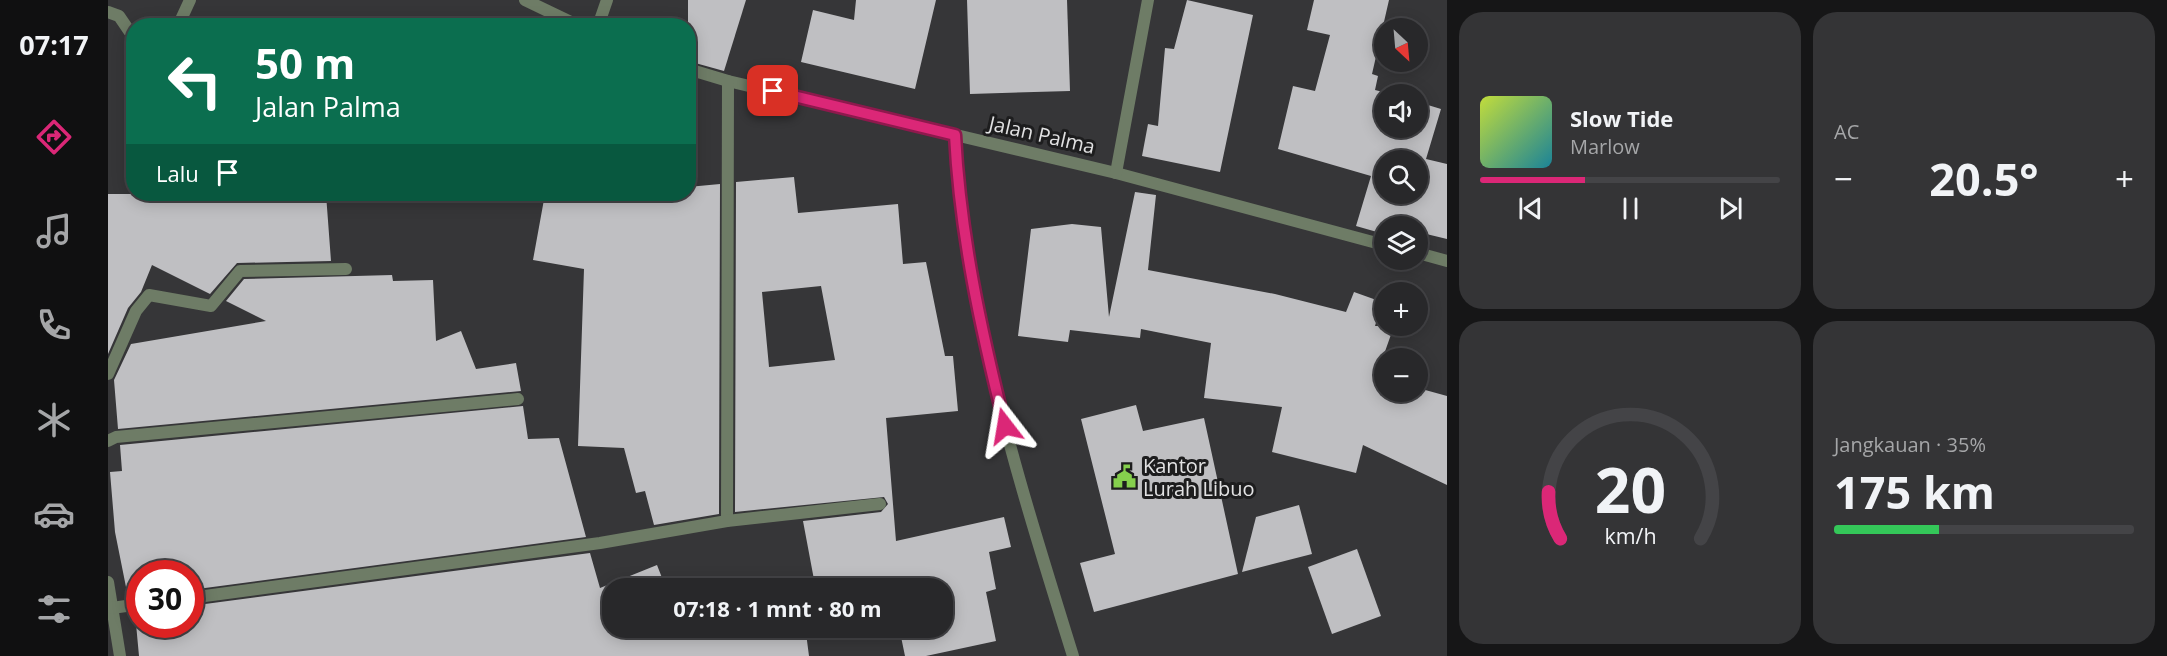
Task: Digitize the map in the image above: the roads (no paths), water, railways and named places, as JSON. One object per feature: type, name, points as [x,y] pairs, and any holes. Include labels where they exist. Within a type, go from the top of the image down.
[{"type":"street","points":[[182,18],[190,0]]},
{"type":"street","points":[[525,0],[562,18]]},
{"type":"street","points":[[600,18],[606,0]]},
{"type":"street","points":[[1116,173],[1148,0]]},
{"type":"street","points":[[108,12],[119,16],[126,26]]},
{"type":"street","name":"Jalan Palma","points":[[696,71],[728,81],[1116,173],[1374,241]]},
{"type":"street","points":[[727,520],[728,81]]},
{"type":"street","points":[[955,135],[959,199],[978,318],[1016,470],[1072,656]]},
{"type":"street","points":[[1428,256],[1447,261]]},
{"type":"street","points":[[108,374],[136,311],[149,295],[211,306],[240,271],[346,269]]},
{"type":"street","points":[[108,441],[116,437],[518,399]]},
{"type":"street","points":[[204,596],[600,543],[727,520],[880,504]]},
{"type":"street","points":[[108,582],[120,656]]},
{"type":"street","points":[[112,608],[126,606]]},
{"type":"place","name":"Kantor Lurah Libuo","points":[[1125,477]]}]
